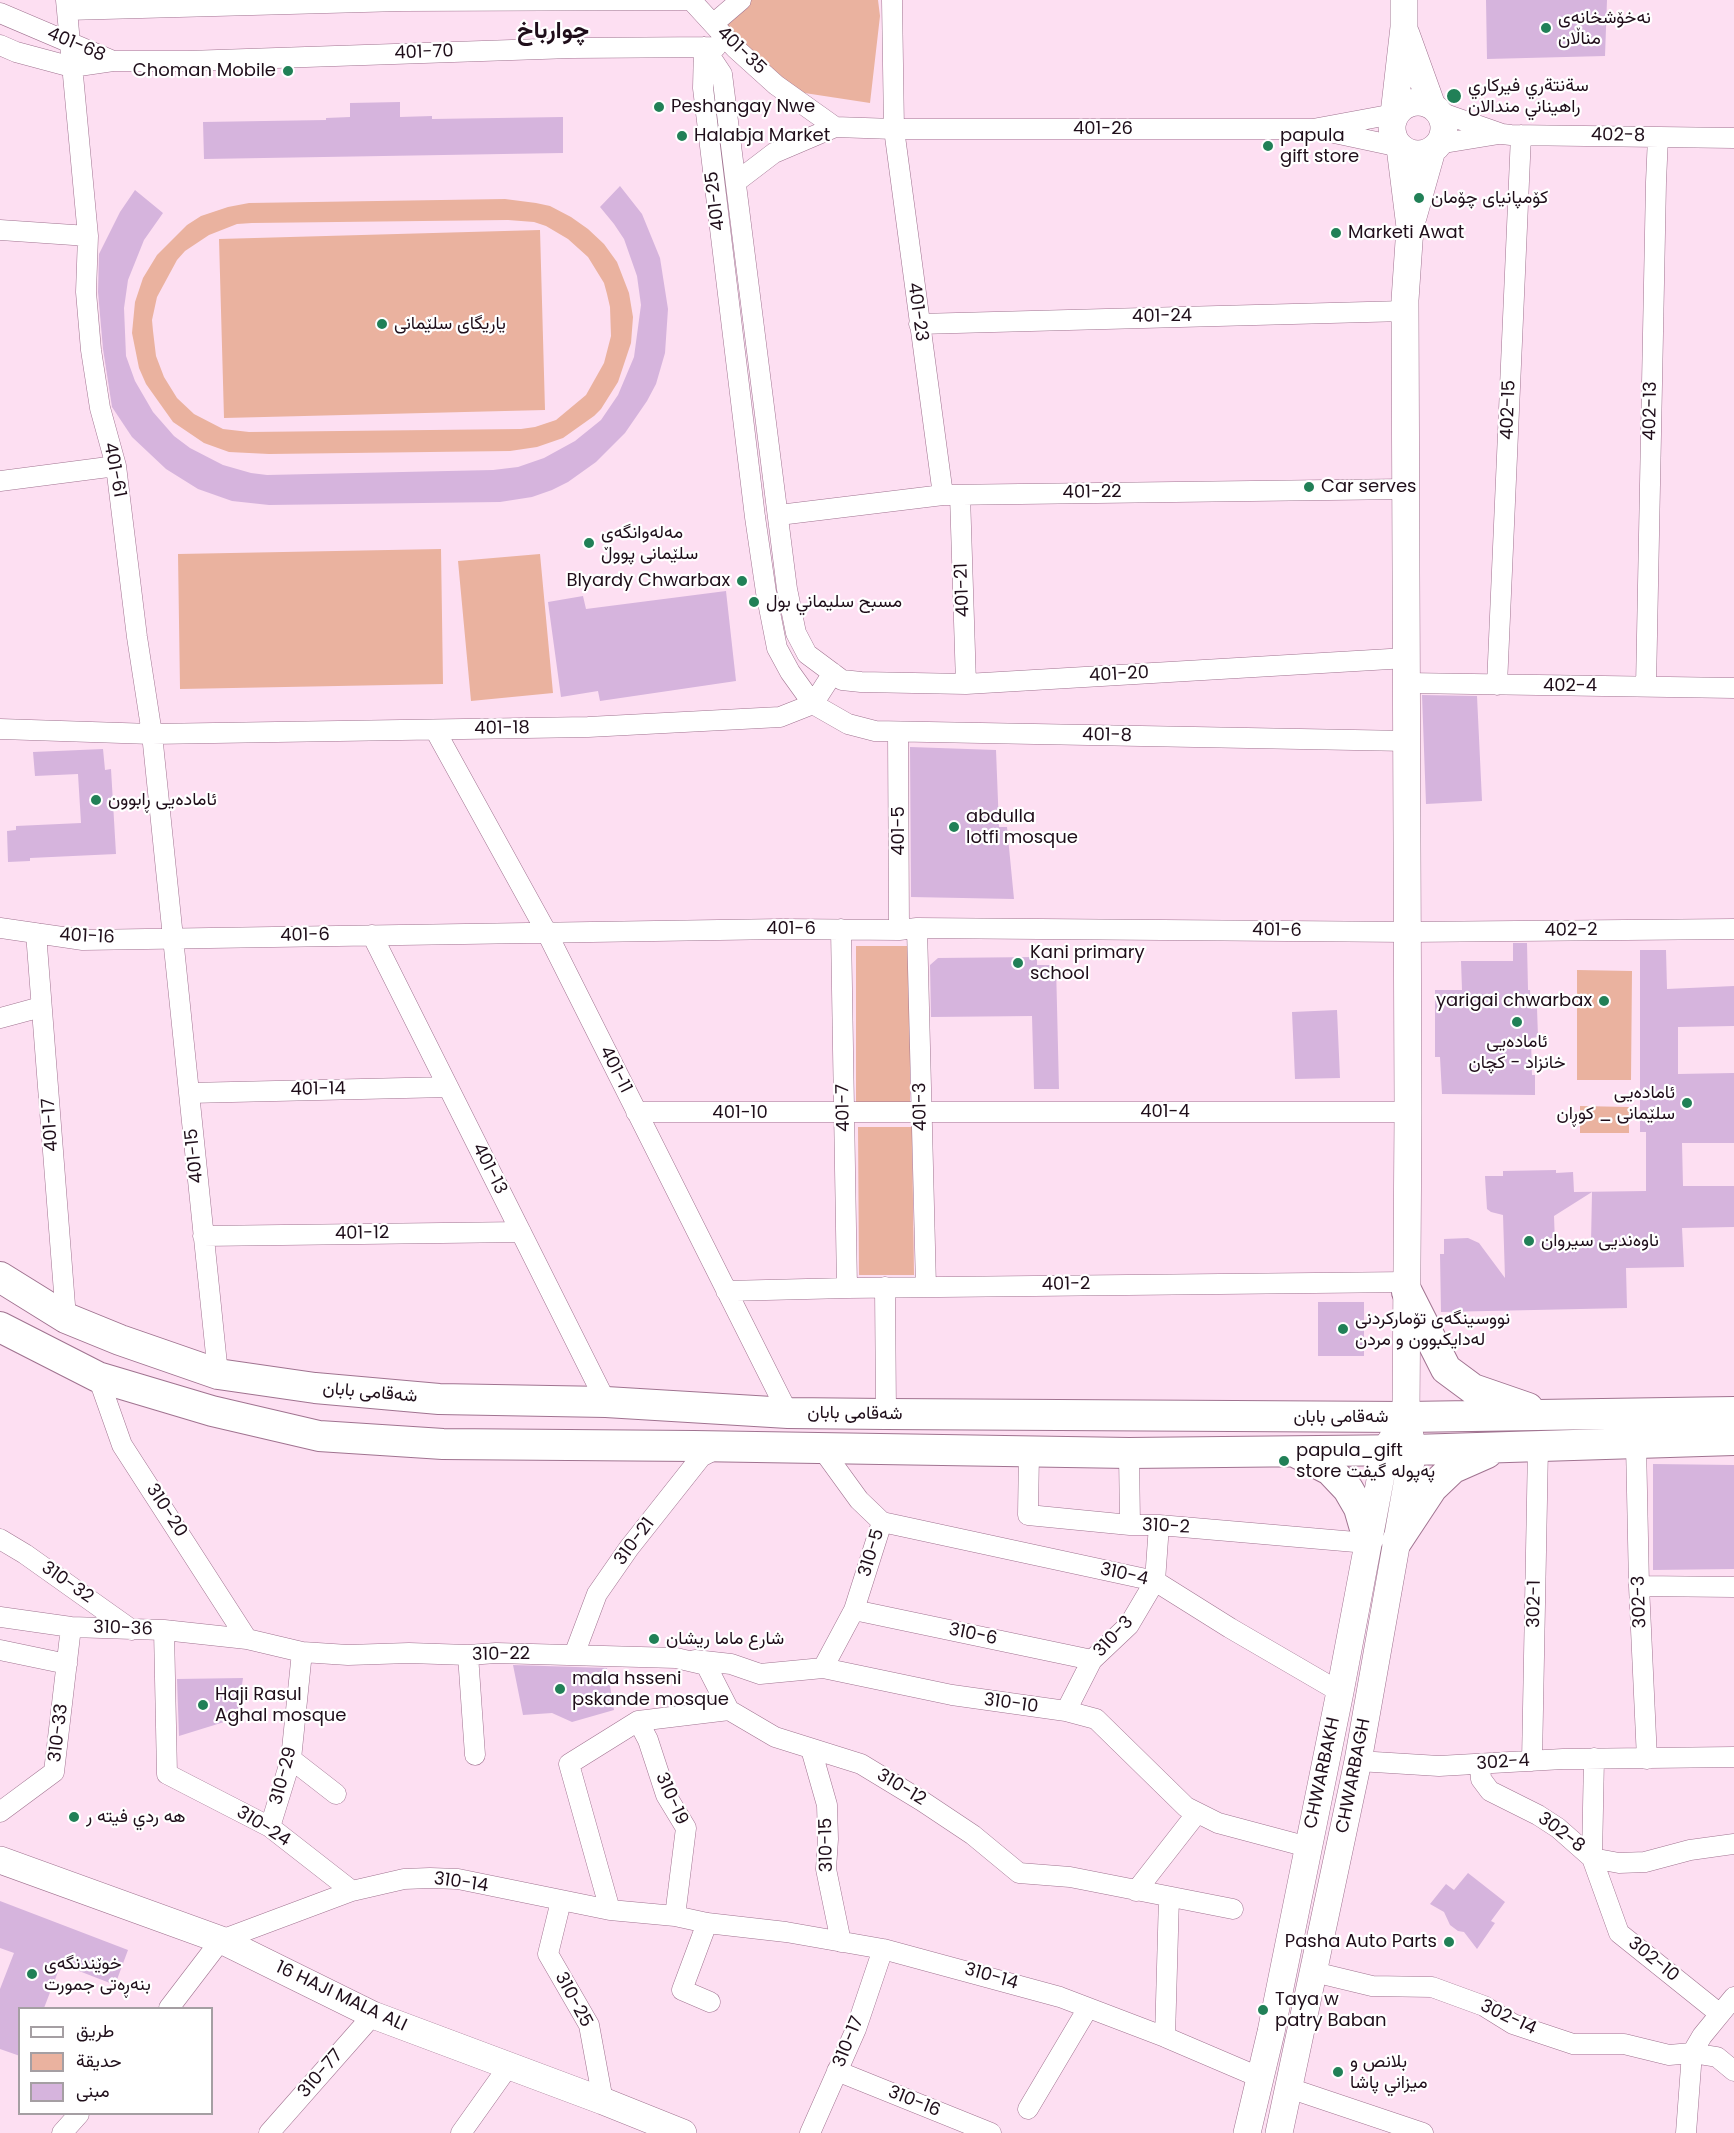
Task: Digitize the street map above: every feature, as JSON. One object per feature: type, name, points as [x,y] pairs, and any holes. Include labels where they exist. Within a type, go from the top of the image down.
[{"type":"main road","name":"شەقامی بابان","points":[[0,1277],[66,1318],[120,1340],[218,1374],[315,1388],[439,1399],[606,1402],[788,1413],[886,1414],[1406,1417],[1734,1412]]},
{"type":"main road","points":[[1407,1287],[1446,1369],[1473,1389],[1548,1415]]},
{"type":"main road","name":"شەقامی بابان","points":[[0,1327],[98,1377],[212,1411],[319,1436],[444,1444],[1130,1453],[1500,1448],[1734,1440]]},
{"type":"main road","points":[[1292,1450],[1330,1470],[1348,1489],[1377,1541],[1453,1468],[1500,1448]]},
{"type":"street","points":[[67,5],[686,0]]},
{"type":"street","name":"401-35","points":[[691,0],[735,48],[776,85],[834,127]]},
{"type":"street","points":[[713,24],[741,0]]},
{"type":"street","name":"401-23","points":[[892,0],[894,129],[919,324],[952,495]]},
{"type":"street","points":[[1404,0],[1404,27],[1391,132],[1400,147],[1410,227],[1405,311],[1408,932],[1406,1417]]},
{"type":"street","name":"401-61","points":[[67,5],[88,236],[86,292],[91,350],[100,408],[116,466],[136,637],[152,734],[174,939]]},
{"type":"street","name":"401-68","points":[[0,13],[113,61]]},
{"type":"street","points":[[1404,27],[1436,109],[1443,119],[1444,128],[1443,136],[1435,147],[1410,227]]},
{"type":"street","name":"401-68","points":[[0,45],[16,52],[72,67],[113,61]]},
{"type":"street","name":"401-25","points":[[704,47],[722,74],[787,589],[796,633],[807,654],[833,673]]},
{"type":"street","name":"401-25","points":[[704,47],[703,88],[766,591],[777,648],[790,672],[813,704]]},
{"type":"street","name":"401-70","points":[[113,61],[571,48],[735,48]]},
{"type":"street","points":[[1313,129],[1394,114],[1407,103],[1425,102],[1436,109],[1511,134]]},
{"type":"street","points":[[736,182],[774,153],[834,127],[894,129]]},
{"type":"street","name":"401-26","points":[[894,129],[1313,129]]},
{"type":"street","points":[[1313,129],[1400,147],[1415,154],[1424,154],[1435,147],[1511,134]]},
{"type":"street","name":"402-8","points":[[1511,134],[1734,138]]},
{"type":"street","name":"402-15","points":[[1497,685],[1511,134]]},
{"type":"street","name":"402-13","points":[[1646,686],[1658,137]]},
{"type":"street","points":[[0,230],[88,236]]},
{"type":"street","name":"401-24","points":[[919,324],[1405,311]]},
{"type":"street","points":[[0,481],[116,466]]},
{"type":"street","name":"401-22","points":[[779,515],[952,495],[1406,489]]},
{"type":"street","name":"401-21","points":[[952,495],[966,684]]},
{"type":"street","name":"402-4","points":[[1407,671],[1497,685],[1734,688]]},
{"type":"street","name":"401-20","points":[[833,673],[842,680],[861,682],[966,684],[1407,671]]},
{"type":"street","points":[[813,704],[833,673]]},
{"type":"street","name":"401-18","points":[[0,729],[152,734],[588,727],[780,717],[813,704]]},
{"type":"street","name":"401-8","points":[[813,704],[860,729],[898,732],[1407,741]]},
{"type":"street","name":"401-11","points":[[435,730],[547,933],[788,1413]]},
{"type":"street","name":"401-5","points":[[898,732],[908,929]]},
{"type":"street","name":"401-16","points":[[0,928],[83,940],[174,939]]},
{"type":"street","name":"401-6","points":[[174,939],[842,929],[1408,932]]},
{"type":"street","name":"401-7","points":[[842,929],[847,1288]]},
{"type":"street","name":"401-3","points":[[908,929],[921,1112],[926,1287]]},
{"type":"street","name":"402-2","points":[[1408,932],[1734,929]]},
{"type":"street","name":"401-17","points":[[36,933],[66,1318]]},
{"type":"street","name":"401-13","points":[[372,935],[606,1402]]},
{"type":"street","name":"401-15","points":[[174,939],[218,1374]]},
{"type":"street","points":[[0,1018],[41,1007]]},
{"type":"street","name":"401-14","points":[[189,1093],[448,1087]]},
{"type":"street","name":"401-10","points":[[636,1112],[844,1113]]},
{"type":"street","name":"401-4","points":[[844,1113],[1408,1112]]},
{"type":"street","name":"401-12","points":[[203,1236],[521,1232]]},
{"type":"street","points":[[885,1287],[886,1414]]},
{"type":"street","name":"401-2","points":[[726,1291],[885,1287],[1407,1287]]},
{"type":"street","name":"310-20","points":[[98,1377],[123,1445],[247,1639]]},
{"type":"street","name":"CHWARBAKH","points":[[1247,2133],[1261,2078],[1340,1692],[1406,1417]]},
{"type":"street","name":"302-3","points":[[1636,1444],[1639,1586],[1647,1759]]},
{"type":"street","name":"310-21","points":[[574,1654],[597,1594],[629,1548],[701,1457],[721,1447]]},
{"type":"street","name":"302-1","points":[[1532,1761],[1538,1447]]},
{"type":"street","name":"310-5","points":[[822,1449],[859,1500],[882,1522],[854,1610],[823,1668]]},
{"type":"street","name":"310-2","points":[[1029,1452],[1028,1515],[1130,1525],[1159,1525],[1377,1541]]},
{"type":"street","points":[[1130,1453],[1130,1525]]},
{"type":"street","name":"310-4","points":[[882,1522],[1155,1581],[1340,1692]]},
{"type":"street","name":"310-3","points":[[1066,1711],[1092,1660],[1129,1625],[1155,1581],[1159,1525]]},
{"type":"street","name":"310-32","points":[[0,1539],[25,1554],[132,1630]]},
{"type":"street","name":"CHWARBAGH","points":[[1279,2133],[1358,1761],[1377,1541]]},
{"type":"street","points":[[1639,1586],[1734,1587]]},
{"type":"street","name":"310-6","points":[[854,1610],[1092,1660]]},
{"type":"street","name":"310-36","points":[[0,1617],[71,1627],[164,1630],[247,1639]]},
{"type":"street","name":"310-33","points":[[0,1812],[54,1772],[71,1627]]},
{"type":"street","name":"310-24","points":[[164,1630],[167,1774],[270,1827],[352,1891]]},
{"type":"street","name":"310-22","points":[[247,1639],[302,1652],[348,1655],[496,1653],[676,1658],[706,1665],[729,1710]]},
{"type":"street","points":[[0,1650],[67,1664]]},
{"type":"street","name":"310-29","points":[[270,1827],[291,1759],[302,1652]]},
{"type":"street","points":[[468,1655],[475,1755]]},
{"type":"street","name":"310-10","points":[[676,1658],[731,1664],[760,1674],[823,1668],[952,1695],[1066,1711],[1096,1719],[1186,1807],[1218,1823],[1308,1847]]},
{"type":"street","points":[[610,1910],[569,1764],[638,1721],[729,1710]]},
{"type":"street","name":"310-12","points":[[729,1710],[775,1737],[861,1764],[973,1835],[1019,1873],[1070,1877],[1233,1909]]},
{"type":"street","name":"310-19","points":[[638,1721],[648,1740],[666,1795],[686,1828],[675,1916]]},
{"type":"street","name":"310-15","points":[[811,1749],[827,1805],[826,1869],[840,1941]]},
{"type":"street","name":"302-4","points":[[1358,1761],[1429,1766],[1594,1758],[1734,1757]]},
{"type":"street","points":[[1592,1858],[1594,1758]]},
{"type":"street","points":[[291,1759],[336,1794]]},
{"type":"street","name":"302-8","points":[[1480,1765],[1481,1779],[1490,1791],[1538,1815],[1592,1858],[1619,1863],[1646,1862],[1699,1848],[1734,1844]]},
{"type":"street","points":[[1136,1891],[1197,1813]]},
{"type":"street","name":"302-10","points":[[1592,1858],[1620,1933],[1720,2014]]},
{"type":"street","name":"16 HAJI MALA ALI","points":[[0,1860],[221,1940],[373,2015],[683,2133]]},
{"type":"street","name":"310-14","points":[[221,1940],[352,1891],[404,1879],[458,1879],[610,1910],[675,1916],[707,1923],[786,1932],[884,1949],[1060,1997],[1165,2037],[1261,2078]]},
{"type":"street","points":[[1165,2037],[1169,1897]]},
{"type":"street","name":"310-25","points":[[561,1901],[548,1954],[589,2025],[603,2101]]},
{"type":"street","points":[[707,1923],[682,1990],[710,2002]]},
{"type":"street","points":[[170,2007],[221,1940]]},
{"type":"street","name":"310-17","points":[[810,2133],[856,2029],[884,1949]]},
{"type":"street","name":"302-14","points":[[1314,1972],[1372,1986],[1432,1987],[1484,2006],[1513,2024],[1574,2044],[1624,2043],[1670,2055],[1692,2053],[1717,2058],[1734,2071]]},
{"type":"street","points":[[1686,2133],[1692,2053],[1702,2036],[1734,1997]]},
{"type":"street","points":[[1028,2109],[1088,2008]]},
{"type":"street","name":"310-77","points":[[269,2133],[373,2015]]},
{"type":"street","points":[[461,2133],[508,2067]]},
{"type":"street","name":"310-16","points":[[837,2071],[991,2133]]},
{"type":"street","points":[[1289,2088],[1423,2133]]},
{"type":"street","points":[[62,2133],[78,2115]]},
{"type":"green space","points":[[748,0],[878,0],[880,16],[870,103],[798,92],[720,24]]},
{"type":"green space","points":[[505,199],[550,206],[571,217],[604,244],[617,262],[629,293],[633,317],[631,343],[618,382],[601,409],[563,438],[537,447],[510,451],[269,454],[229,452],[204,443],[173,422],[146,384],[139,368],[132,333],[135,302],[143,278],[157,255],[187,225],[201,216],[249,203]],"holes":[[[508,220],[534,222],[568,239],[588,257],[604,283],[610,307],[611,336],[604,363],[586,395],[556,420],[521,429],[249,432],[223,429],[194,414],[177,398],[164,377],[156,356],[152,320],[157,297],[177,260],[185,251],[209,235],[237,224],[252,223]]]},
{"type":"green space","name":"یاریگای سلێمانی","points":[[540,230],[545,410],[224,418],[219,239]]},
{"type":"green space","points":[[441,549],[443,684],[180,689],[178,554]]},
{"type":"green space","points":[[540,554],[553,693],[471,701],[458,561]]},
{"type":"green space","points":[[856,946],[910,946],[910,1103],[856,1103]]},
{"type":"green space","name":"yarigai chwarbax","points":[[1577,970],[1632,971],[1631,1080],[1577,1080]]},
{"type":"green space","points":[[1580,1106],[1629,1107],[1629,1133],[1580,1133]]},
{"type":"green space","points":[[858,1127],[912,1127],[914,1275],[859,1275]]},
{"type":"building","name":"نەخۆشخانەی مناڵان","points":[[1486,0],[1607,0],[1605,56],[1487,59]]},
{"type":"building","points":[[400,102],[400,117],[432,116],[432,119],[563,117],[563,153],[204,159],[203,122],[326,120],[326,118],[350,117],[350,103]]},
{"type":"building","points":[[620,186],[642,214],[660,258],[668,309],[665,353],[656,384],[625,433],[596,462],[568,482],[552,490],[532,497],[500,502],[269,505],[232,501],[198,489],[166,469],[132,437],[112,407],[103,349],[98,292],[99,254],[120,212],[135,190],[163,213],[144,240],[128,280],[124,308],[126,356],[135,381],[153,412],[174,436],[190,448],[223,465],[267,475],[493,470],[518,467],[544,458],[575,441],[601,420],[618,395],[634,357],[641,305],[637,276],[624,239],[600,207]]},
{"type":"building","points":[[726,591],[736,681],[600,701],[598,691],[561,697],[548,602],[583,596],[586,609]]},
{"type":"building","points":[[1422,695],[1477,696],[1482,801],[1426,804]]},
{"type":"building","points":[[910,747],[996,750],[999,827],[1007,827],[1014,899],[911,897]]},
{"type":"building","name":"ئامادەیی ڕابوون","points":[[103,749],[105,770],[111,769],[116,854],[30,858],[30,861],[8,862],[7,831],[16,830],[16,826],[81,823],[78,774],[35,776],[33,752]]},
{"type":"building","name":"ئامادەیی خانزاد - کچان","points":[[1513,943],[1527,943],[1528,990],[1530,990],[1531,1009],[1537,1008],[1538,1037],[1531,1038],[1535,1095],[1442,1094],[1440,1057],[1435,1057],[1435,990],[1462,990],[1461,961],[1513,961]]},
{"type":"building","points":[[1640,950],[1666,950],[1667,989],[1734,986],[1734,1026],[1678,1027],[1678,1074],[1734,1073],[1734,1143],[1682,1143],[1683,1186],[1734,1186],[1734,1227],[1682,1228],[1684,1267],[1626,1268],[1627,1308],[1441,1312],[1440,1254],[1444,1254],[1444,1239],[1468,1238],[1479,1243],[1505,1278],[1503,1215],[1487,1209],[1485,1176],[1503,1176],[1503,1171],[1556,1170],[1556,1173],[1573,1172],[1574,1192],[1646,1191],[1646,1132],[1640,1132]],"holes":[[[1592,1192],[1591,1243],[1555,1244],[1554,1216]]]},
{"type":"building","points":[[1037,957],[1037,965],[1056,965],[1059,1089],[1034,1089],[1032,1016],[931,1017],[930,965],[938,958]]},
{"type":"building","points":[[1337,1010],[1340,1078],[1295,1079],[1292,1012]]},
{"type":"building","name":"نووسینگەی تۆمارکردنی لەدایکبوون و مردن","points":[[1318,1302],[1364,1302],[1364,1356],[1318,1356]]},
{"type":"building","points":[[1653,1464],[1734,1465],[1734,1569],[1653,1570]]},
{"type":"building","points":[[513,1665],[607,1668],[614,1710],[572,1722],[552,1713],[523,1715]]},
{"type":"building","points":[[243,1678],[237,1718],[179,1736],[177,1679]]},
{"type":"building","points":[[1468,1873],[1505,1902],[1491,1921],[1495,1923],[1477,1949],[1464,1932],[1450,1925],[1444,1912],[1430,1904],[1446,1884],[1454,1890]]},
{"type":"building","name":"خوێندنگەی بنەڕەتی جمورت","points":[[0,1901],[128,1950],[115,1985],[61,1964],[44,2007],[18,2007],[18,2055],[0,2049],[0,1989],[14,1953],[0,1948]]},
{"type":"place","name":"نەخۆشخانەی مناڵان","points":[[1546,28]]},
{"type":"place","name":"Choman Mobile","points":[[288,71]]},
{"type":"place","name":"سةنتةري فيركاري راهيناني مندالان","points":[[1454,96]]},
{"type":"place","name":"Peshangay Nwe","points":[[659,107]]},
{"type":"place","name":"Halabja Market","points":[[682,136]]},
{"type":"place","name":"papula gift store","points":[[1268,146]]},
{"type":"place","name":"کۆمپانیای چۆمان","points":[[1419,198]]},
{"type":"place","name":"Marketi Awat","points":[[1336,233]]},
{"type":"place","name":"یاریگای سلێمانی","points":[[382,324]]},
{"type":"place","name":"Car serves","points":[[1309,487]]},
{"type":"place","name":"مەلەوانگەی سلێمانی پووڵ","points":[[589,543]]},
{"type":"place","name":"Blyardy Chwarbax","points":[[742,581]]},
{"type":"place","name":"مسبح سلیماني بول","points":[[754,602]]},
{"type":"place","name":"ئامادەیی ڕابوون","points":[[96,800]]},
{"type":"place","name":"abdulla lotfi mosque","points":[[954,827]]},
{"type":"place","name":"Kani primary school","points":[[1018,963]]},
{"type":"place","name":"yarigai chwarbax","points":[[1604,1001]]},
{"type":"place","name":"ئامادەیی خانزاد - کچان","points":[[1517,1022]]},
{"type":"place","name":"ئامادەیی سلێمانی _ کوڕان","points":[[1687,1103]]},
{"type":"place","name":"ناوەندیی سیروان","points":[[1529,1241]]},
{"type":"place","name":"نووسینگەی تۆمارکردنی لەدایکبوون و مردن","points":[[1343,1329]]},
{"type":"place","name":"papula_gift store پەپولە گیفت","points":[[1284,1461]]},
{"type":"place","name":"شارع ماما ريشان","points":[[654,1639]]},
{"type":"place","name":"mala hsseni pskande mosque","points":[[560,1689]]},
{"type":"place","name":"Haji Rasul Aghal mosque","points":[[203,1705]]},
{"type":"place","name":"هه ردي فيته ر","points":[[74,1817]]},
{"type":"place","name":"Pasha Auto Parts","points":[[1449,1942]]},
{"type":"place","name":"خوێندنگەی بنەڕەتی جمورت","points":[[32,1974]]},
{"type":"place","name":"Taya w patry Baban","points":[[1263,2010]]},
{"type":"place","name":"بلانص و ميزاني پاشا","points":[[1338,2072]]},
{"type":"district","name":"چوارباخ","points":[[553,32]]}]
